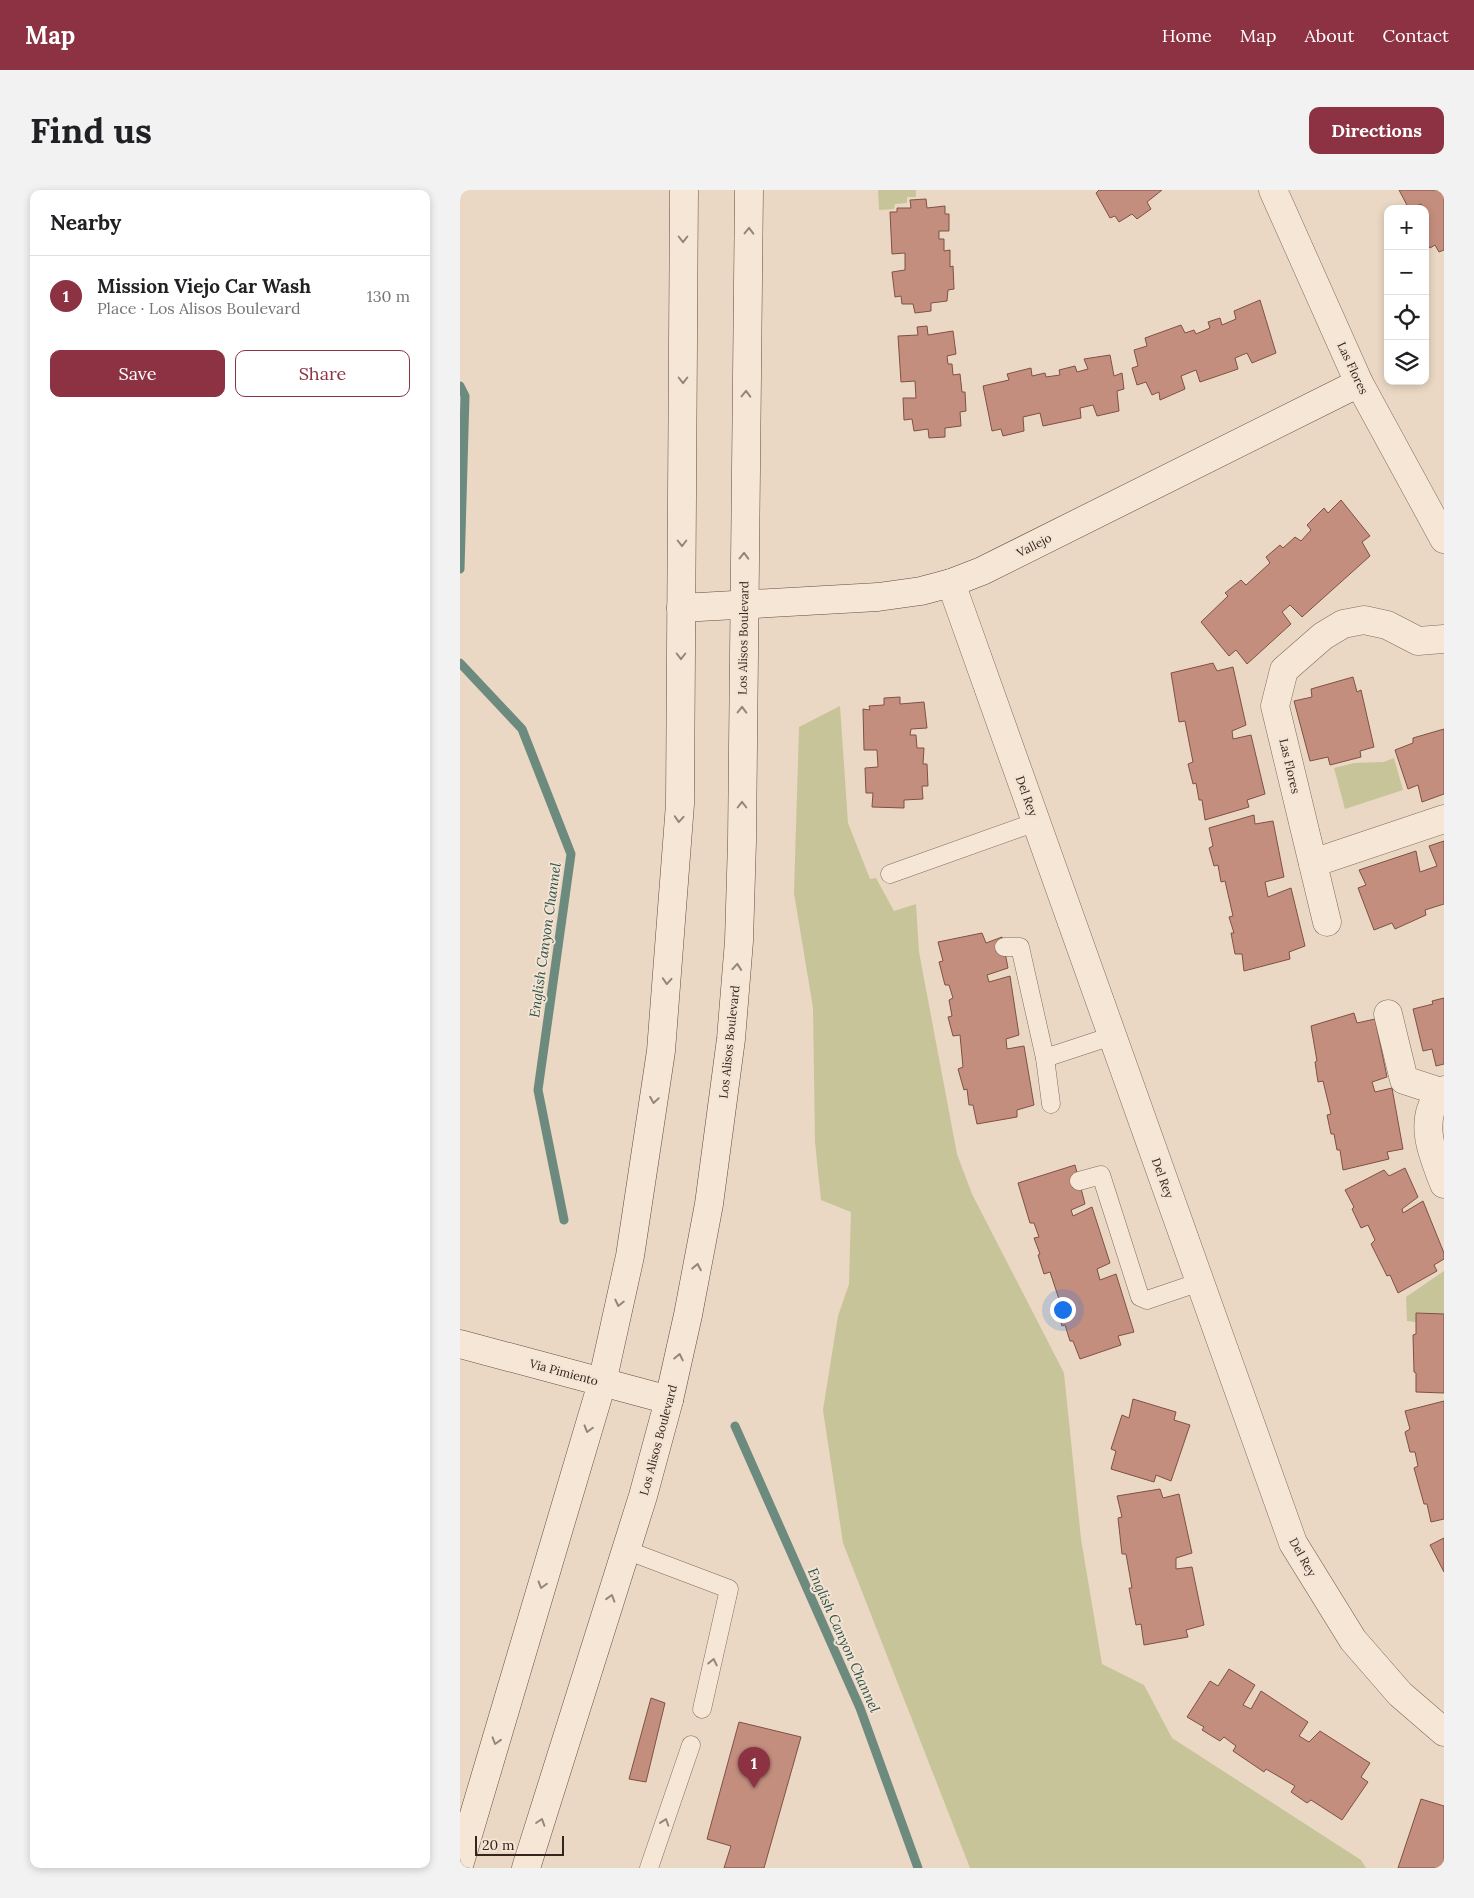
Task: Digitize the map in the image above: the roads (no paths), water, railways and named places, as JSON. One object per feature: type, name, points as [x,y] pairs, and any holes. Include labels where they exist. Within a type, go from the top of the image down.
[{"type":"street","points":[[460,1862],[602,1382],[630,1256],[661,1051],[680,804],[684,190]]},
{"type":"street","name":"Los Alisos Boulevard","points":[[526,1868],[626,1550],[669,1400],[688,1315],[709,1204],[731,1038],[739,941],[742,841],[749,190]]},
{"type":"street","name":"Las Flores","points":[[1273,190],[1358,383],[1444,540]]},
{"type":"street","name":"Vallejo","points":[[681,608],[878,597],[920,591],[951,583],[982,571],[1358,383]]},
{"type":"street","name":"Del Rey","points":[[951,583],[1293,1543],[1352,1640],[1400,1694],[1444,1732]]},
{"type":"street","name":"Las Flores","points":[[1327,922],[1275,706],[1284,670],[1323,636],[1343,624],[1364,620],[1387,625],[1418,641],[1444,639]]},
{"type":"street","points":[[1313,863],[1444,819]]},
{"type":"street","points":[[1388,1014],[1404,1080],[1442,1091],[1430,1108],[1428,1127],[1433,1155],[1444,1184]]},
{"type":"street","name":"Via Pimiento","points":[[460,1344],[669,1400]]},
{"type":"lane","points":[[890,874],[1036,822]]},
{"type":"lane","points":[[1004,947],[1020,946],[1045,1058],[1051,1104]]},
{"type":"lane","points":[[1045,1058],[1112,1036]]},
{"type":"lane","points":[[1079,1181],[1102,1175],[1140,1297],[1147,1300],[1200,1282]]},
{"type":"lane","points":[[626,1550],[729,1589],[702,1709]]},
{"type":"lane","points":[[649,1868],[691,1745]]},
{"type":"waterway","name":"English Canyon Channel","points":[[460,386],[465,396],[460,569]]},
{"type":"waterway","name":"English Canyon Channel","points":[[460,663],[522,729],[571,854],[538,1090],[564,1220]]},
{"type":"waterway","name":"English Canyon Channel","points":[[735,1426],[860,1708],[918,1868]]},
{"type":"place","name":"Mission Viejo Car Wash","points":[[754,1788]]}]
